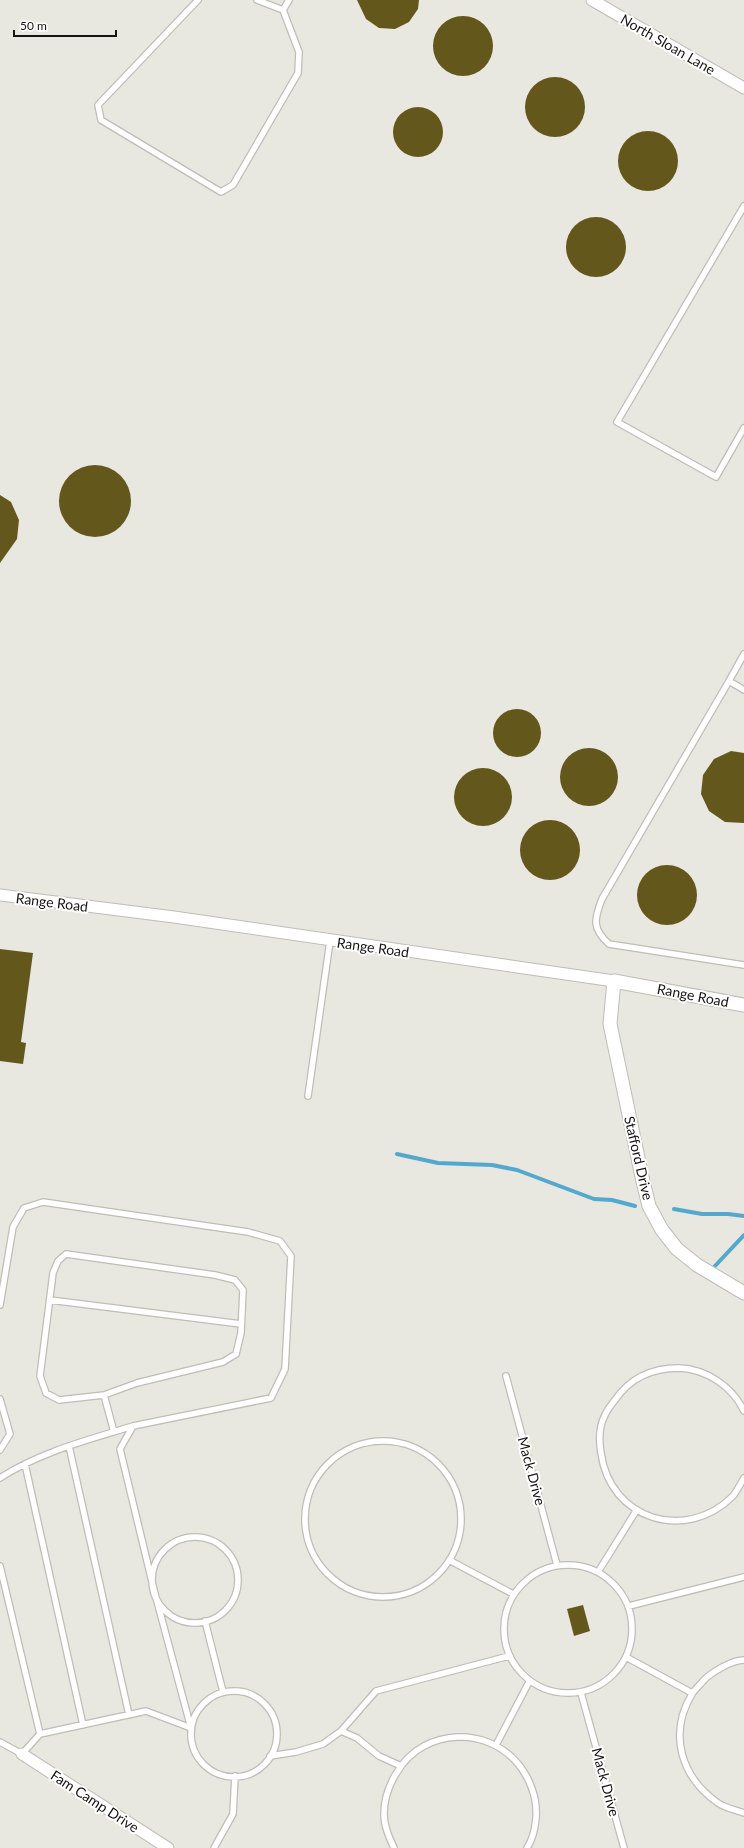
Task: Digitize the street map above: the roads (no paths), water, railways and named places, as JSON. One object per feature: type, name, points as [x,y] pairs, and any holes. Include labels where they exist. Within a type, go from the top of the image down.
[{"type":"street","name":"North Sloan Lane","points":[[592,0],[744,88]]},
{"type":"street","name":"Range Road","points":[[0,895],[174,918],[614,981],[744,1005]]},
{"type":"street","name":"Stafford Drive","points":[[614,981],[610,1024],[642,1178],[650,1206],[662,1230],[677,1249],[697,1265],[744,1293]]},
{"type":"street","name":"Fam Camp Drive","points":[[22,1754],[168,1848]]},
{"type":"lane","points":[[198,0],[98,105],[101,120],[221,192],[233,185],[298,73],[299,52],[283,10],[257,0]]},
{"type":"lane","points":[[283,10],[289,0]]},
{"type":"lane","points":[[744,206],[742,216],[617,422],[716,477],[744,428]]},
{"type":"lane","points":[[744,654],[602,899],[597,912],[596,924],[600,936],[609,944],[744,965]]},
{"type":"lane","points":[[729,682],[744,690]]},
{"type":"lane","points":[[308,1096],[330,941]]},
{"type":"lane","points":[[0,1305],[12,1227],[24,1208],[43,1202],[248,1232],[280,1241],[291,1256],[285,1369],[272,1398],[133,1426],[69,1446],[25,1464],[0,1478]]},
{"type":"lane","points":[[66,1254],[215,1275],[235,1280],[243,1290],[242,1324],[236,1354],[223,1362],[137,1383],[104,1395],[59,1400],[46,1393],[40,1376],[53,1273],[58,1261],[66,1254]]},
{"type":"lane","points":[[50,1300],[242,1324]]},
{"type":"lane","points":[[744,1410],[739,1400],[720,1381],[690,1368],[663,1368],[640,1376],[622,1389],[604,1415],[599,1441],[603,1470],[616,1494],[636,1510],[660,1520],[682,1521],[712,1512],[733,1495],[744,1478]]},
{"type":"lane","name":"Mack Drive","points":[[506,1376],[557,1565]]},
{"type":"lane","points":[[104,1395],[114,1432]]},
{"type":"lane","points":[[0,1399],[10,1434],[0,1450]]},
{"type":"lane","points":[[133,1426],[120,1449],[154,1590],[191,1728],[192,1744],[199,1759],[208,1768],[219,1774],[235,1776],[243,1775],[255,1770],[265,1763],[274,1748],[276,1732],[275,1724],[268,1708],[259,1699],[248,1693],[240,1691],[223,1692],[208,1700],[193,1720],[191,1728]]},
{"type":"lane","points":[[394,1441],[424,1451],[450,1477],[461,1512],[458,1542],[449,1560],[437,1575],[415,1590],[378,1597],[346,1588],[323,1569],[309,1545],[304,1516],[310,1489],[321,1470],[338,1454],[358,1444],[394,1441]]},
{"type":"lane","points":[[69,1446],[129,1715]]},
{"type":"lane","points":[[25,1464],[83,1725]]},
{"type":"lane","points":[[598,1572],[636,1510]]},
{"type":"lane","points":[[185,1538],[206,1538],[217,1543],[224,1548],[234,1561],[237,1569],[238,1586],[236,1595],[227,1609],[205,1621],[189,1622],[174,1616],[161,1605],[154,1590],[153,1582],[155,1566],[158,1558],[170,1546],[185,1538]]},
{"type":"lane","points":[[449,1560],[513,1594]]},
{"type":"lane","points":[[557,1565],[577,1565],[598,1572],[617,1587],[629,1606],[632,1635],[626,1657],[619,1669],[602,1684],[581,1693],[550,1692],[529,1682],[512,1662],[504,1641],[504,1615],[513,1594],[536,1573],[557,1565]]},
{"type":"lane","points":[[0,1566],[40,1734]]},
{"type":"lane","points":[[629,1606],[744,1577]]},
{"type":"lane","points":[[205,1621],[223,1692]]},
{"type":"lane","points":[[270,1756],[296,1752],[323,1744],[341,1731],[376,1691],[509,1656]]},
{"type":"lane","points":[[626,1657],[692,1693]]},
{"type":"lane","points":[[744,1660],[712,1672],[692,1693],[681,1718],[679,1744],[686,1770],[694,1782],[719,1804],[744,1813]]},
{"type":"lane","points":[[496,1745],[529,1682]]},
{"type":"lane","name":"Mack Drive","points":[[581,1693],[624,1848]]},
{"type":"lane","points":[[0,1742],[22,1754],[40,1734],[146,1711],[191,1728]]},
{"type":"lane","points":[[341,1731],[357,1738],[379,1756],[401,1766]]},
{"type":"lane","points":[[394,1848],[387,1835],[384,1814],[388,1788],[401,1766],[423,1746],[446,1738],[475,1738],[496,1745],[518,1762],[528,1778],[535,1796],[536,1820],[527,1848]]},
{"type":"lane","points":[[214,1848],[232,1814],[235,1776]]},
{"type":"waterway","points":[[397,1154],[438,1163],[492,1165],[517,1170],[594,1199],[612,1200],[635,1206]]},
{"type":"waterway","points":[[674,1209],[702,1214],[728,1214],[744,1216]]},
{"type":"waterway","points":[[715,1266],[744,1235]]}]
